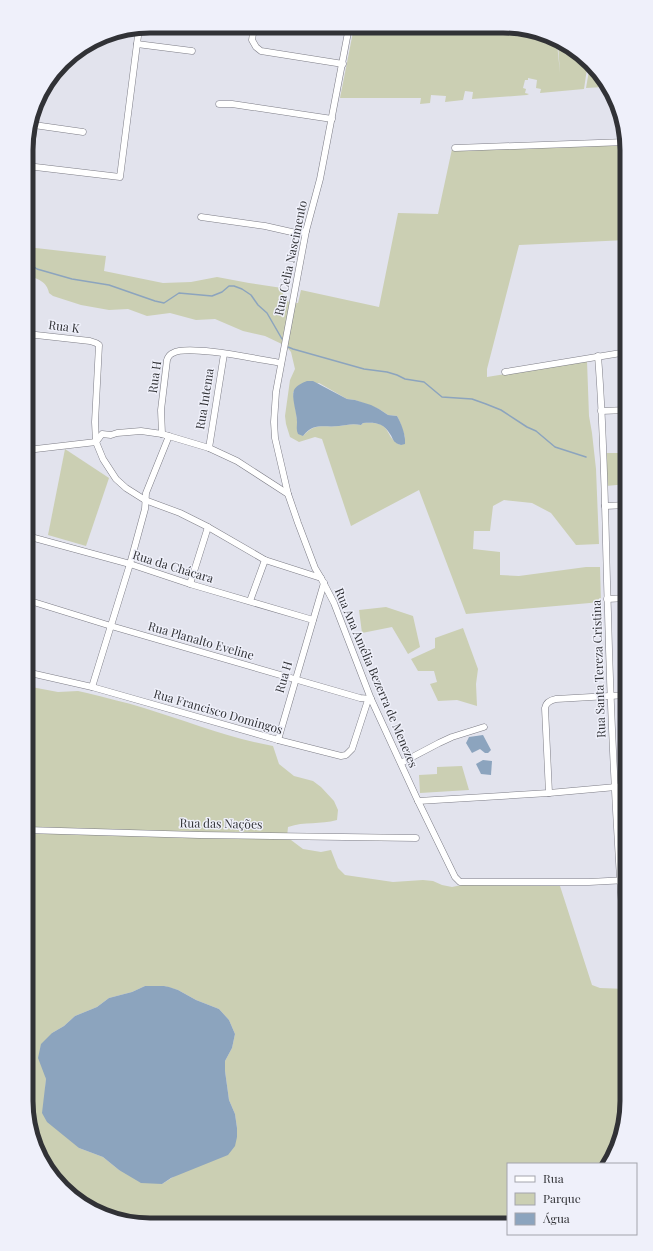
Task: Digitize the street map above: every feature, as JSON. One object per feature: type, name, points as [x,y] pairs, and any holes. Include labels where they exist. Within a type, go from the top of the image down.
[{"type":"street","points":[[253,33],[252,40],[256,47],[262,51],[343,64]]},
{"type":"street","name":"Rua Celia Nascimento","points":[[322,580],[315,568],[288,494],[275,438],[274,422],[276,392],[306,231],[320,179],[348,33]]},
{"type":"street","points":[[33,167],[120,177],[138,34]]},
{"type":"street","points":[[137,44],[192,51]]},
{"type":"street","points":[[219,104],[232,104],[332,119]]},
{"type":"street","points":[[36,125],[83,132]]},
{"type":"street","points":[[455,148],[620,142]]},
{"type":"street","points":[[201,217],[265,226],[296,233],[306,231]]},
{"type":"street","name":"Rua K","points":[[33,335],[90,341],[99,345]]},
{"type":"street","name":"Rua Ana Amélia Bezerra de Menezes","points":[[99,345],[96,396],[96,442],[103,459],[116,479],[126,488],[145,500],[180,513],[208,527],[265,560],[322,580],[334,603],[369,699],[455,877],[460,882],[619,881]]},
{"type":"street","name":"Rua H","points":[[162,434],[161,410],[167,360],[169,355],[174,352],[184,350],[224,354]]},
{"type":"street","points":[[504,372],[620,353]]},
{"type":"street","points":[[224,354],[281,363]]},
{"type":"street","name":"Rua Intema","points":[[208,448],[224,354]]},
{"type":"street","name":"Rua Santa Tereza Cristina","points":[[598,356],[605,486],[610,695],[620,893]]},
{"type":"street","points":[[601,411],[620,410]]},
{"type":"street","points":[[33,449],[96,442],[102,434],[111,435],[121,432],[141,431],[162,434],[208,448],[237,461],[288,494]]},
{"type":"street","points":[[92,687],[130,564],[145,509],[146,493],[169,436]]},
{"type":"street","points":[[605,506],[620,505]]},
{"type":"street","points":[[190,584],[208,527]]},
{"type":"street","name":"Rua da Chácara","points":[[33,538],[130,564],[190,584],[313,620]]},
{"type":"street","points":[[250,601],[265,560]]},
{"type":"street","name":"Rua H","points":[[278,740],[313,620],[322,580]]},
{"type":"street","points":[[607,599],[620,598]]},
{"type":"street","name":"Rua Planalto Eveline","points":[[33,602],[111,626],[369,699]]},
{"type":"street","name":"Rua Francisco Domingos","points":[[33,673],[92,687],[278,740],[341,756],[346,755],[353,746],[369,699]]},
{"type":"street","points":[[549,793],[546,706],[549,701],[620,695]]},
{"type":"street","points":[[401,763],[439,743],[484,727]]},
{"type":"street","points":[[418,801],[549,793],[620,787]]},
{"type":"street","name":"Rua das Nações","points":[[33,830],[199,835],[416,838]]},
{"type":"green space","points":[[353,33],[510,33],[526,35],[557,46],[560,73],[558,47],[580,62],[587,69],[584,89],[540,93],[541,89],[536,88],[537,80],[528,78],[528,80],[525,80],[523,88],[526,89],[525,93],[529,94],[527,95],[472,99],[473,92],[465,91],[463,100],[445,102],[446,96],[431,95],[430,103],[420,104],[421,98],[340,98]]},
{"type":"green space","points":[[589,71],[601,87],[586,88]]},
{"type":"green space","points":[[620,143],[620,240],[519,245],[487,369],[487,377],[587,361],[589,416],[596,469],[599,544],[576,545],[551,513],[532,503],[504,500],[493,506],[490,531],[474,531],[473,549],[500,552],[500,575],[519,576],[586,567],[600,567],[601,602],[466,614],[419,490],[351,526],[322,439],[315,437],[299,442],[290,437],[285,416],[290,380],[295,369],[291,352],[286,346],[265,336],[243,331],[215,319],[196,320],[170,313],[147,316],[128,309],[109,310],[81,305],[53,296],[49,293],[44,283],[33,277],[33,248],[106,256],[104,271],[163,283],[191,282],[217,277],[282,288],[284,299],[289,302],[298,303],[301,290],[379,307],[398,213],[438,214],[452,149]],"holes":[[[319,383],[347,399],[355,400],[379,409],[388,415],[397,416],[405,437],[401,445],[395,442],[387,430],[380,424],[363,423],[361,425],[352,424],[320,426],[312,429],[303,436],[297,430],[293,392]]]},
{"type":"green space","points":[[65,449],[109,478],[86,546],[48,535]]},
{"type":"green space","points":[[606,453],[620,453],[620,485],[606,486]]},
{"type":"green space","points":[[386,607],[413,616],[420,647],[408,654],[392,627],[362,633],[359,610]]},
{"type":"green space","points":[[463,628],[478,669],[476,684],[477,706],[457,700],[438,701],[430,684],[437,682],[434,671],[418,671],[411,659],[435,648],[435,638]]},
{"type":"green space","points":[[33,687],[58,692],[78,691],[87,693],[137,706],[240,739],[273,746],[279,764],[294,776],[313,781],[321,787],[334,801],[338,810],[337,820],[300,824],[288,827],[287,837],[303,849],[321,852],[331,850],[338,868],[345,875],[393,882],[423,880],[433,881],[452,887],[462,885],[560,886],[592,985],[600,988],[620,989],[620,1108],[618,1124],[611,1146],[602,1163],[507,1163],[507,1218],[150,1218],[120,1214],[105,1209],[79,1194],[67,1184],[57,1172],[42,1146],[35,1124],[33,1101]],"holes":[[[145,986],[164,986],[178,990],[196,1000],[219,1009],[229,1020],[235,1034],[232,1048],[225,1061],[225,1071],[229,1100],[235,1114],[237,1137],[162,1184],[119,1170],[103,1157],[79,1148],[45,1093],[45,1073],[52,1033],[64,1026],[75,1016],[97,1007],[109,998],[132,992]]]},
{"type":"green space","points":[[462,766],[469,790],[420,793],[419,775],[437,774],[437,767]]},
{"type":"water","points":[[313,381],[347,399],[371,405],[388,415],[397,416],[404,433],[405,444],[401,445],[396,443],[388,430],[382,425],[371,423],[363,423],[361,425],[352,424],[320,426],[311,429],[303,436],[298,434],[293,393],[301,383]]},
{"type":"water","points":[[483,735],[491,750],[488,753],[485,753],[480,749],[472,753],[466,743],[469,737]]},
{"type":"water","points":[[483,760],[492,761],[491,775],[481,774],[476,764]]},
{"type":"water","points":[[145,986],[169,987],[219,1009],[229,1020],[235,1034],[232,1048],[225,1061],[225,1071],[229,1100],[235,1114],[237,1128],[235,1146],[228,1155],[171,1178],[162,1184],[141,1183],[119,1170],[103,1157],[79,1148],[47,1122],[42,1113],[46,1079],[38,1058],[41,1044],[52,1033],[64,1026],[75,1016],[97,1007],[109,998],[132,992]]},
{"type":"waterway","points":[[33,266],[37,269],[72,279],[109,285],[164,303],[179,293],[212,296],[222,292],[229,286],[234,286],[251,295],[258,305],[267,313],[282,339]]},
{"type":"waterway","points":[[288,347],[364,369],[387,372],[405,379],[424,382],[442,397],[472,399],[486,404],[501,410],[527,427],[536,431],[555,447],[586,457]]}]
